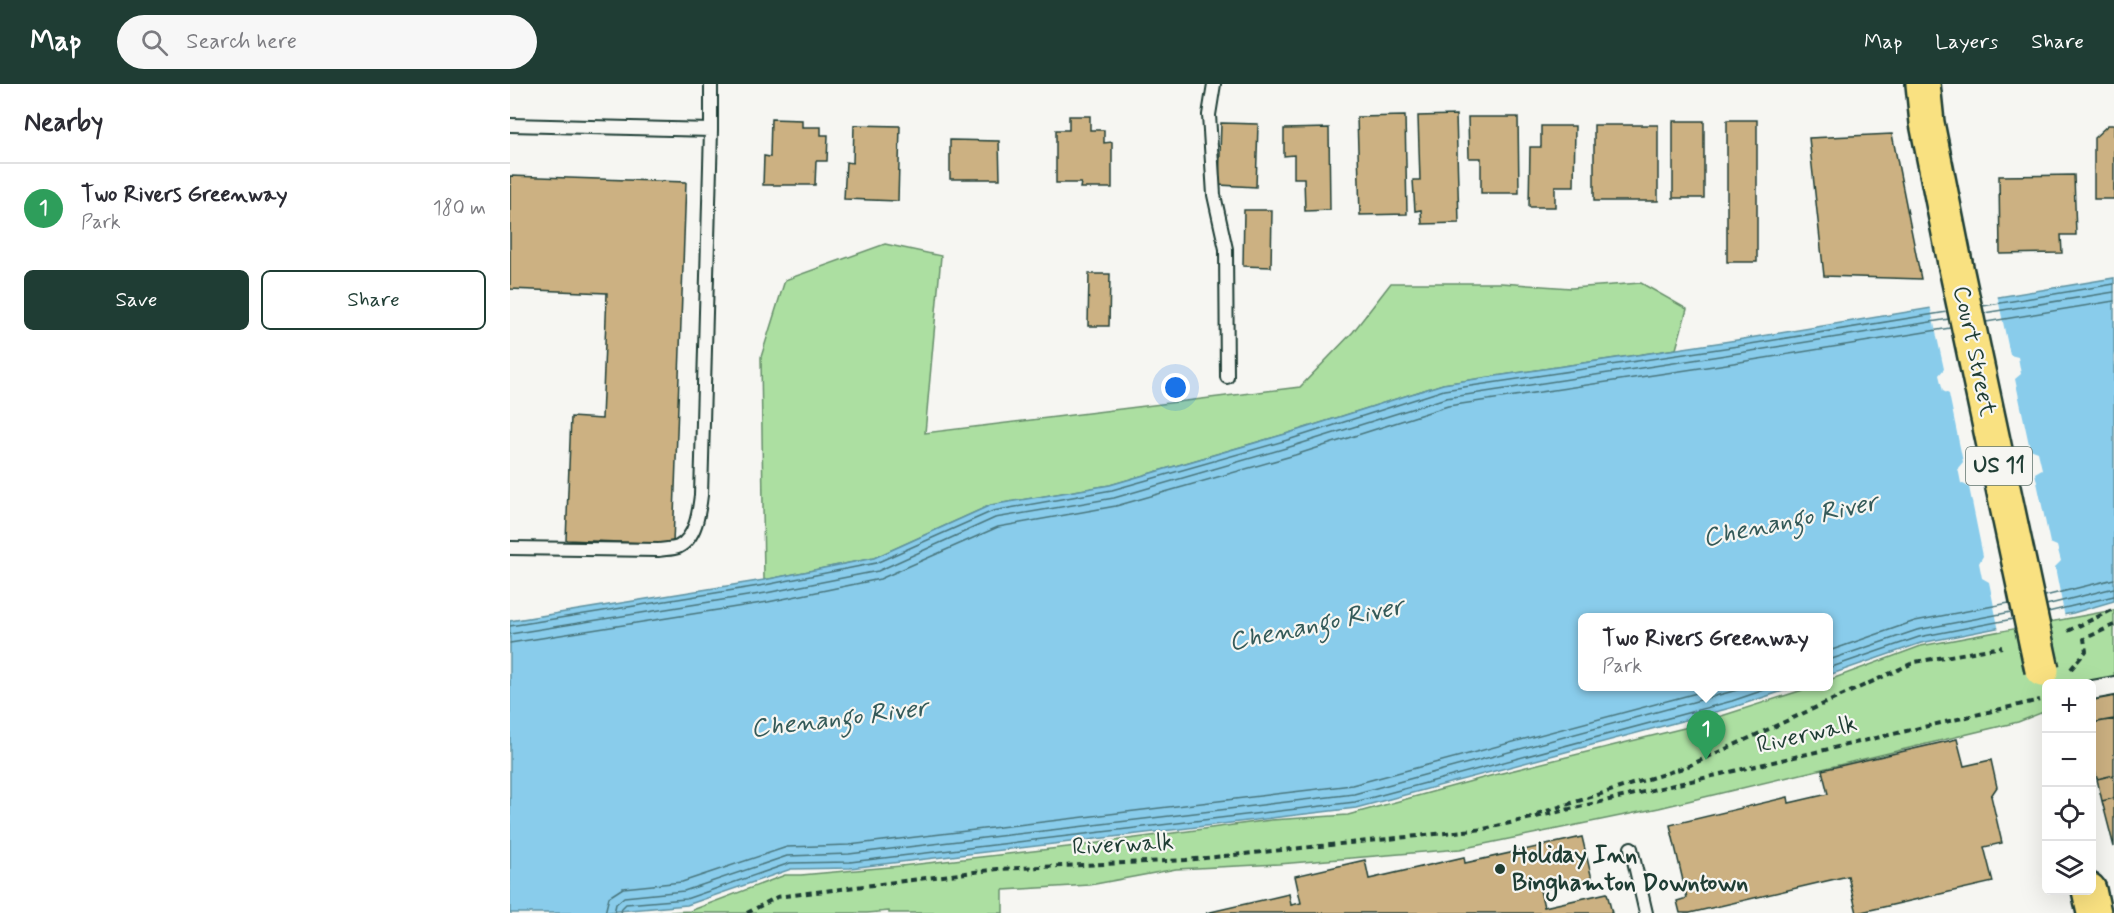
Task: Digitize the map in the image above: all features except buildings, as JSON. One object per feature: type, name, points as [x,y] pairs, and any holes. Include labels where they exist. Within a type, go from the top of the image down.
[{"type":"main road","name":"Court Street","points":[[1923,84],[1926,123],[1955,263],[2049,679]]},
{"type":"main road","points":[[2090,895],[2094,913]]},
{"type":"street","points":[[2096,689],[2114,686]]},
{"type":"lane","points":[[510,548],[659,550],[679,547],[690,535],[699,517],[711,84]]},
{"type":"lane","points":[[1214,84],[1209,115],[1214,195],[1226,249],[1227,377]]},
{"type":"lane","points":[[510,125],[711,130]]},
{"type":"lane","points":[[1631,848],[1646,913]]},
{"type":"path","points":[[2068,631],[2114,609]]},
{"type":"path","points":[[2054,679],[2085,651],[2084,639],[2114,625]]},
{"type":"path","name":"Riverwalk","points":[[1504,824],[1686,767],[1915,662],[2002,647]]},
{"type":"path","name":"Riverwalk","points":[[747,913],[777,897],[998,869],[1186,860],[1484,829],[2042,685]]},
{"type":"green space","points":[[885,244],[941,256],[925,433],[1300,387],[1353,332],[1391,283],[1501,283],[1571,288],[1641,283],[1687,309],[1676,349],[1443,384],[1289,433],[1110,485],[991,505],[874,558],[764,580],[761,357],[785,280]]},
{"type":"green space","points":[[2114,610],[2114,694],[2096,686],[2096,679],[2042,679],[2042,713],[2018,722],[1659,808],[1460,849],[1279,864],[1176,869],[1090,885],[1003,890],[1003,913],[889,913],[889,911],[867,913],[645,913],[690,911],[785,875],[901,866],[1271,820],[1348,815],[1490,776],[1684,728],[1800,691],[1833,691],[1833,679],[1921,646]]},
{"type":"water","name":"Chenango River","points":[[2114,278],[2114,601],[2073,613],[1921,643],[1833,674],[1833,613],[1578,613],[1578,691],[1783,691],[1734,707],[1356,808],[850,868],[791,869],[687,905],[596,913],[510,913],[510,621],[764,580],[874,558],[991,505],[1110,485],[1289,433],[1443,384],[1737,340]]},
{"type":"pier","points":[[1997,294],[2010,355],[2018,357],[2021,374],[2015,379],[2030,449],[2038,452],[2042,469],[2035,473],[2050,543],[2057,546],[2061,561],[2055,567],[2065,618],[1999,631],[1989,582],[1982,578],[1979,563],[1983,556],[1969,487],[1961,483],[1958,468],[1963,462],[1949,394],[1943,391],[1939,375],[1944,369],[1930,305]]},
{"type":"place","name":"Two Rivers Greenway","points":[[1706,760]]},
{"type":"place","name":"Holiday Inn Binghamton Downtown","points":[[1500,869]]}]
